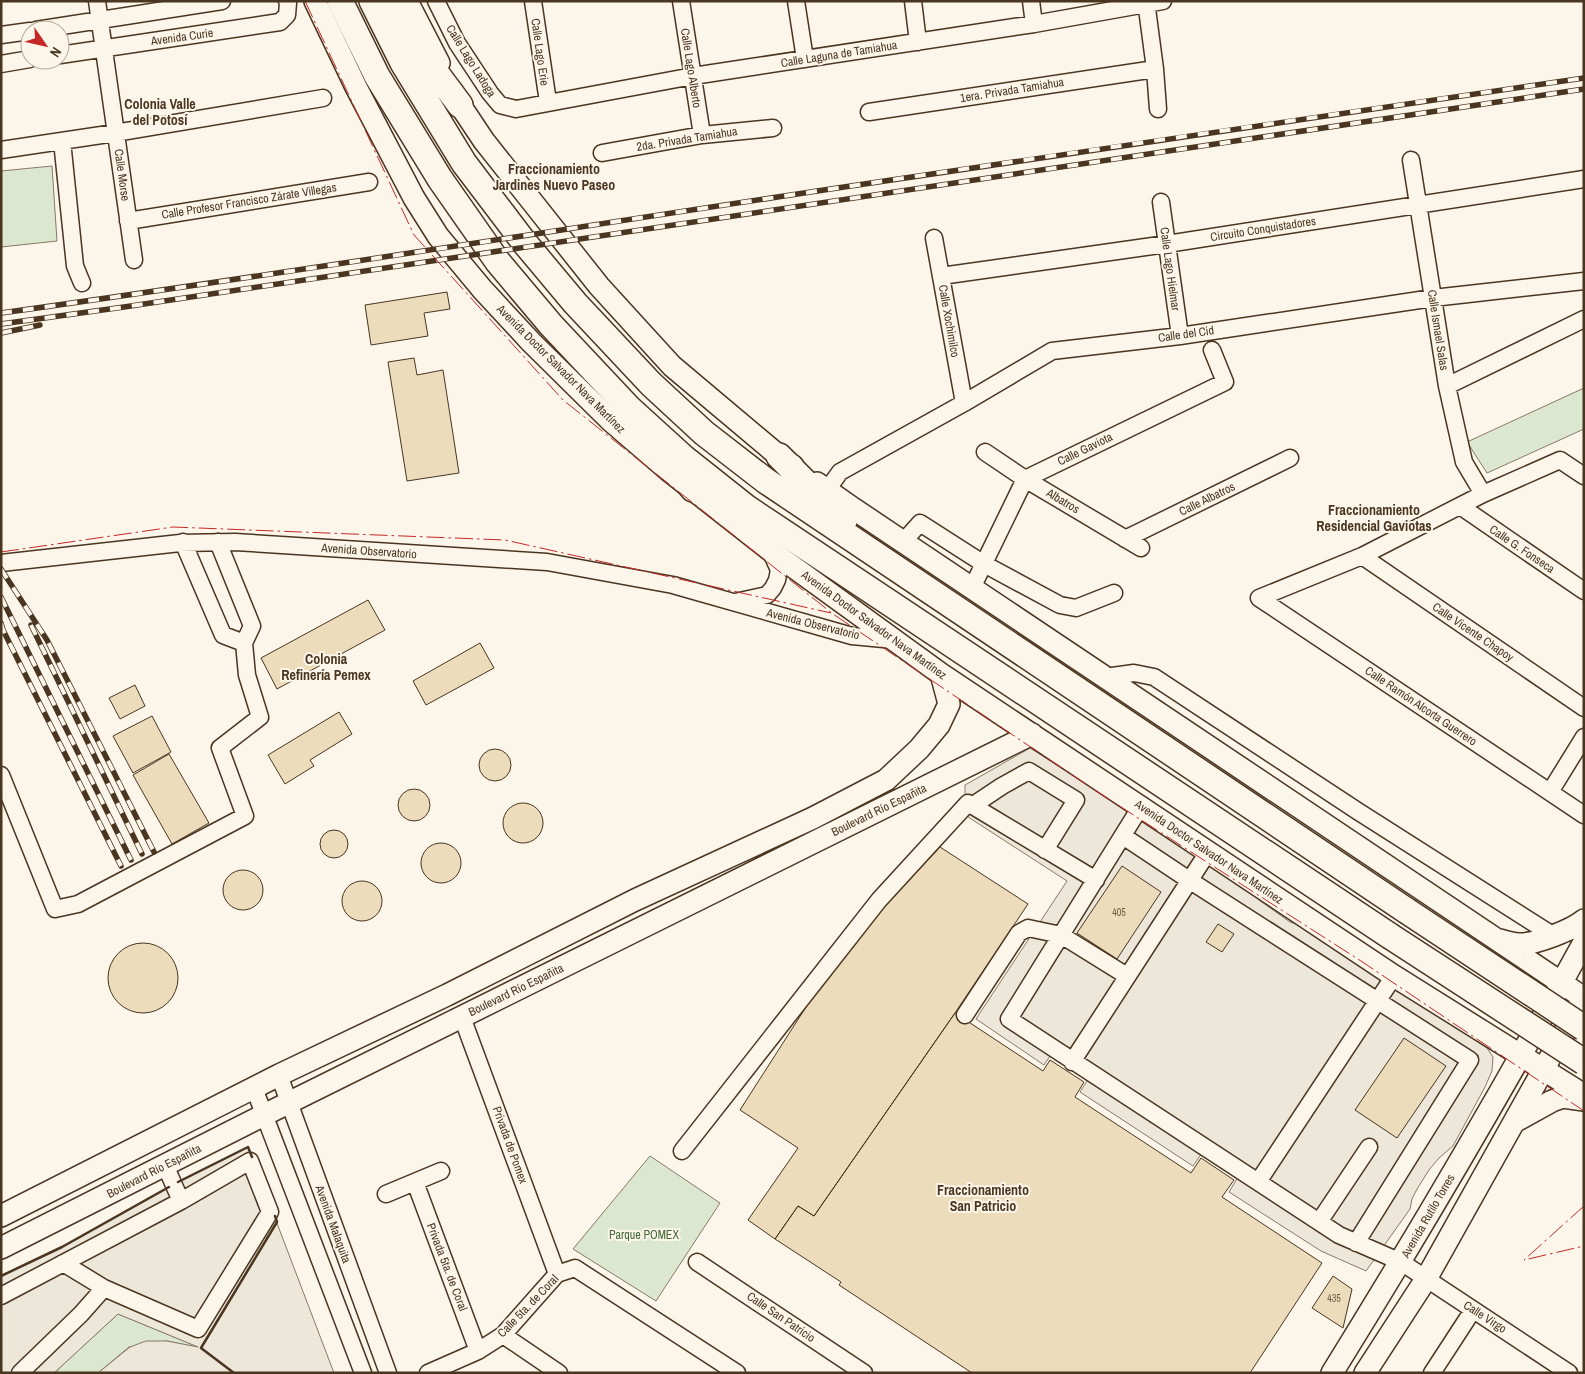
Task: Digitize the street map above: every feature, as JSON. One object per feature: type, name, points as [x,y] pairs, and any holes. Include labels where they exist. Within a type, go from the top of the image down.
[{"type":"highway","name":"Avenida Doctor Salvador Nava Martínez","points":[[340,1],[376,76],[440,179],[498,262],[551,325],[629,408],[684,458],[747,508],[1390,936],[1584,1062]]},
{"type":"highway","points":[[372,1],[403,63],[464,163],[524,242],[575,303],[651,384],[704,433],[766,481],[886,563],[1584,1028]]},
{"type":"highway","points":[[382,1],[460,106]]},
{"type":"highway","points":[[629,408],[692,489]]},
{"type":"highway","points":[[779,456],[886,563]]},
{"type":"main road","name":"Avenida Doctor Salvador Nava Martínez","points":[[315,1],[356,87],[414,198],[438,236],[482,289],[531,342],[611,422],[668,470],[770,550],[941,674],[1394,976],[1520,1057],[1584,1095]]},
{"type":"main road","points":[[407,1],[460,106],[484,141],[599,286],[672,366],[779,456],[827,490],[1584,997],[1426,1279],[1365,1373]]},
{"type":"main road","name":"Boulevard Río Españita","points":[[1,1216],[279,1075],[447,995],[635,900],[813,818],[886,780],[920,748],[939,725],[949,704],[941,674]]},
{"type":"main road","name":"Boulevard Río Españita","points":[[1,1248],[462,1016],[1032,734]]},
{"type":"main road","points":[[1497,940],[1520,944],[1554,936],[1584,920]]},
{"type":"main road","name":"Avenida Rutilo Torres","points":[[1332,1373],[1401,1262],[1520,1057],[1584,942]]},
{"type":"main road","points":[[1514,1122],[1563,1097],[1584,1100]]},
{"type":"street","name":"Calle Morse","points":[[96,1],[134,260]]},
{"type":"street","points":[[70,25],[222,1]]},
{"type":"street","name":"Avenida Curie","points":[[70,53],[280,22],[287,15],[287,1]]},
{"type":"street","name":"Calle Lago Ladoga","points":[[436,1],[457,43],[490,93],[500,105],[516,109]]},
{"type":"street","name":"Calle Lago Erie","points":[[533,1],[548,102]]},
{"type":"street","name":"Calle Lago Alberto","points":[[681,1],[702,135]]},
{"type":"street","points":[[796,1],[804,59]]},
{"type":"street","points":[[913,1],[918,42]]},
{"type":"street","points":[[1030,1],[1034,24]]},
{"type":"street","points":[[1152,2],[1158,109]]},
{"type":"street","name":"Calle Laguna de Tamiahua","points":[[516,109],[693,76],[1034,24],[1152,2]]},
{"type":"street","points":[[1,35],[20,32]]},
{"type":"street","points":[[1,64],[20,61]]},
{"type":"street","name":"1era. Privada Tamiahua","points":[[869,112],[1155,68]]},
{"type":"street","points":[[1,150],[116,133],[323,98]]},
{"type":"street","name":"2da. Privada Tamiahua","points":[[602,153],[702,135],[773,128]]},
{"type":"street","points":[[62,141],[75,266],[82,283]]},
{"type":"street","name":"Calle Ismael Salas","points":[[1411,160],[1447,386],[1464,462],[1482,492]]},
{"type":"street","name":"Circuito Conquistadores","points":[[941,276],[1166,244],[1584,179]]},
{"type":"street","name":"Calle Profesor Francisco Zárate Villegas","points":[[128,221],[369,182]]},
{"type":"street","name":"Calle Lago Hielmar","points":[[1161,202],[1180,336]]},
{"type":"street","name":"Calle Xochimilco","points":[[934,238],[964,404]]},
{"type":"street","name":"Calle del Cid","points":[[827,490],[840,472],[964,404],[1052,351],[1180,336],[1433,298],[1584,281]]},
{"type":"street","points":[[1447,386],[1584,319]]},
{"type":"street","name":"Calle Gaviota","points":[[1025,478],[1224,382],[1212,350]]},
{"type":"street","name":"Albatros","points":[[986,452],[1025,478],[1141,548]]},
{"type":"street","name":"Calle Albatros","points":[[1125,539],[1290,458]]},
{"type":"street","points":[[1362,556],[1460,506],[1482,492],[1560,460],[1584,476]]},
{"type":"street","points":[[972,588],[1025,478]]},
{"type":"street","name":"Calle G. Fonseca","points":[[1460,506],[1584,591]]},
{"type":"street","points":[[903,542],[920,523],[984,564],[1060,605],[1076,608],[1114,593]]},
{"type":"street","points":[[183,542],[223,635],[244,644]]},
{"type":"street","name":"Avenida Observatorio","points":[[1,563],[183,542],[235,542],[547,562],[673,585],[852,636],[894,640]]},
{"type":"street","points":[[1,774],[55,909],[78,904],[245,816],[220,748],[260,717],[247,675],[244,644],[252,626],[218,542]]},
{"type":"street","name":"Avenida Observatorio","points":[[733,603],[767,595],[773,588],[778,580],[779,570],[770,550]]},
{"type":"street","name":"Calle Ramón Alcorta Guerrero","points":[[1362,556],[1259,598],[1584,815]]},
{"type":"street","name":"Calle Vicente Chapoy","points":[[1362,556],[1584,708]]},
{"type":"street","points":[[1105,677],[1134,673],[1154,677],[1367,817],[1554,936]]},
{"type":"street","points":[[1550,792],[1584,736]]},
{"type":"street","points":[[972,806],[1002,786],[1030,771],[1076,800],[1045,850]]},
{"type":"street","points":[[682,1151],[879,900],[968,803],[1096,880]]},
{"type":"street","points":[[1061,935],[1141,806]]},
{"type":"street","points":[[1123,836],[1470,1060],[1356,1243]]},
{"type":"street","points":[[1072,1062],[1208,852]]},
{"type":"street","points":[[965,1015],[1019,933],[1028,928],[1061,935],[1127,976]]},
{"type":"street","name":"Calle Virgo","points":[[1061,935],[1009,1019],[1339,1235],[1401,1262],[1473,1310],[1544,1366],[1569,1373]]},
{"type":"street","points":[[1258,1182],[1394,976]]},
{"type":"street","name":"Privada de Pomex","points":[[462,1016],[557,1274]]},
{"type":"street","name":"Avenida Malaquita","points":[[279,1075],[388,1373]]},
{"type":"street","name":"Avenida Malaquita","points":[[254,1088],[363,1373]]},
{"type":"street","points":[[1319,1222],[1369,1147]]},
{"type":"street","points":[[1,1296],[63,1263],[181,1201],[250,1161],[270,1212],[198,1328],[104,1288],[63,1263]]},
{"type":"street","points":[[165,1165],[181,1201]]},
{"type":"street","points":[[386,1194],[441,1171]]},
{"type":"street","name":"Privada 5ta. de Coral","points":[[415,1182],[478,1351]]},
{"type":"street","name":"Calle San Patricio","points":[[697,1262],[864,1373]]},
{"type":"street","name":"Calle 5ta. de Coral","points":[[428,1373],[478,1351],[503,1335],[557,1274],[575,1268],[737,1373]]},
{"type":"street","points":[[20,1373],[81,1314],[104,1288]]},
{"type":"street","points":[[1432,1373],[1473,1310]]},
{"type":"street","points":[[503,1335],[559,1373]]},
{"type":"green space","points":[[52,166],[57,241],[1,247],[1,171]]},
{"type":"green space","points":[[1584,388],[1584,429],[1487,473],[1467,442]]},
{"type":"green space","name":"Parque POMEX","points":[[650,1156],[720,1203],[656,1301],[573,1249]]},
{"type":"green space","points":[[118,1314],[201,1348],[167,1341],[129,1347],[98,1373],[54,1373]]},
{"type":"shaded area","points":[[1030,748],[1245,884],[1259,900],[1290,922],[1313,930],[1487,1048],[1493,1057],[1492,1071],[1485,1087],[1453,1146],[1429,1170],[1412,1199],[1410,1209],[1366,1271],[1321,1251],[1229,1192],[1238,1177],[1202,1153],[1193,1166],[1080,1092],[1089,1078],[1052,1053],[1044,1065],[976,1019],[1067,881],[965,815],[965,785]]},
{"type":"shaded area","points":[[248,1147],[334,1373],[98,1373],[130,1347],[146,1341],[167,1341],[198,1347],[118,1314],[54,1373],[1,1373],[1,1276],[62,1247],[174,1184]]},
{"type":"building","points":[[447,292],[450,309],[424,313],[428,336],[371,345],[365,305]]},
{"type":"building","points":[[414,358],[417,375],[443,370],[459,473],[407,481],[388,362]]},
{"type":"building","points":[[368,600],[385,630],[277,689],[261,658]]},
{"type":"building","points":[[480,643],[494,668],[426,705],[413,681]]},
{"type":"building","points":[[135,685],[145,706],[120,719],[109,698]]},
{"type":"building","points":[[339,712],[352,734],[310,760],[314,766],[285,784],[268,755]]},
{"type":"building","points":[[152,716],[171,752],[133,773],[113,736]]},
{"type":"building","points":[[495,749],[501,750],[506,754],[510,759],[510,771],[506,776],[501,780],[495,781],[489,780],[484,776],[480,771],[479,765],[480,759],[484,754],[489,750]]},
{"type":"building","points":[[169,754],[209,823],[172,844],[133,775]]},
{"type":"building","points":[[414,789],[420,790],[425,794],[429,799],[429,811],[425,816],[420,820],[414,821],[408,820],[403,816],[399,811],[398,805],[399,799],[403,794],[408,790]]},
{"type":"building","points":[[523,803],[537,809],[543,823],[537,837],[523,843],[509,837],[503,823],[509,809]]},
{"type":"building","points":[[334,830],[344,834],[348,844],[344,854],[334,858],[324,854],[320,844],[324,834]]},
{"type":"building","points":[[441,843],[455,849],[461,863],[455,877],[441,883],[427,877],[421,863],[427,849]]},
{"type":"building","points":[[940,847],[1028,904],[814,1216],[798,1206],[775,1239],[748,1220],[798,1148],[740,1110],[840,954]]},
{"type":"building","points":[[1122,866],[1161,892],[1117,959],[1077,933]]},
{"type":"building","points":[[243,870],[257,876],[263,890],[257,904],[243,910],[229,904],[223,890],[229,876]]},
{"type":"building","points":[[362,881],[376,887],[382,901],[376,915],[362,921],[348,915],[342,901],[348,887]]},
{"type":"building","points":[[1218,924],[1234,934],[1222,952],[1206,942]]},
{"type":"building","points":[[150,943],[163,949],[172,958],[176,964],[178,978],[176,992],[168,1003],[157,1011],[136,1013],[129,1011],[118,1003],[110,992],[108,971],[110,964],[118,953],[129,945]]},
{"type":"building","points":[[955,1013],[1043,1071],[1050,1060],[1084,1082],[1075,1097],[1191,1173],[1201,1158],[1234,1180],[1222,1197],[1322,1263],[1250,1373],[972,1373],[839,1285],[841,1282],[775,1239],[798,1206],[814,1216]]},
{"type":"building","points":[[1404,1038],[1446,1066],[1397,1138],[1355,1110]]},
{"type":"building","points":[[1333,1276],[1352,1289],[1343,1328],[1312,1308]]},
{"type":"railway","points":[[1,313],[1584,78]]},
{"type":"railway","points":[[1,324],[1584,89]]},
{"type":"railway","points":[[1,333],[40,325]]},
{"type":"railway","points":[[1,569],[47,640],[154,852]]},
{"type":"railway","points":[[1,597],[131,860]]},
{"type":"railway","points":[[1,623],[121,866]]},
{"type":"railway","points":[[31,625],[142,854]]},
{"type":"wall","points":[[178,1182],[248,1147],[252,1157]]},
{"type":"wall","points":[[1,1276],[62,1247],[169,1187]]},
{"type":"wall","points":[[234,1373],[201,1348],[277,1222],[275,1216]]},
{"type":"power","points":[[305,1],[414,235],[563,400],[833,614],[1093,789],[1364,963],[1584,1111]]},
{"type":"power","points":[[1,552],[173,527],[505,540],[831,613]]},
{"type":"power","points":[[1584,1206],[1524,1260],[1584,1246]]},
{"type":"district","name":"Colonia Valle del Potosí","points":[[160,112]]},
{"type":"district","name":"Fraccionamiento Jardines Nuevo Paseo","points":[[554,177]]},
{"type":"district","name":"Fraccionamiento Residencial Gaviotas","points":[[1374,518]]},
{"type":"district","name":"Colonia Refinería Pemex","points":[[326,668]]},
{"type":"district","name":"Fraccionamiento San Patricio","points":[[983,1198]]}]
